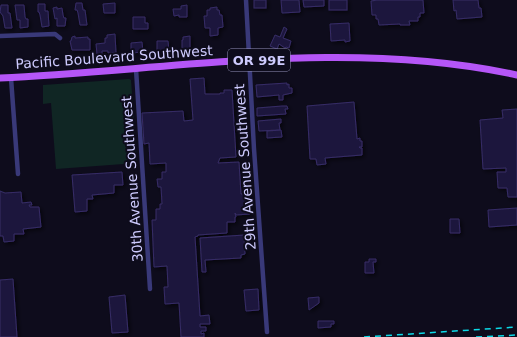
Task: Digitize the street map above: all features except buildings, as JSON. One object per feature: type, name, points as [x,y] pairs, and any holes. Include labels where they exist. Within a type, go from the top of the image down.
[{"type":"main road","name":"Pacific Boulevard Southwest","points":[[0,78],[249,60],[339,57],[441,62],[517,75]]},
{"type":"street","name":"29th Avenue Southwest","points":[[246,0],[254,149],[267,332]]},
{"type":"street","points":[[0,36],[55,34],[60,38]]},
{"type":"street","name":"30th Avenue Southwest","points":[[136,69],[150,288]]},
{"type":"street","points":[[10,78],[18,174]]},
{"type":"green space","points":[[131,80],[137,163],[56,169],[51,103],[43,104],[43,85]]},
{"type":"railway","points":[[364,337],[517,327]]},
{"type":"railway","points":[[476,337],[517,335]]}]
